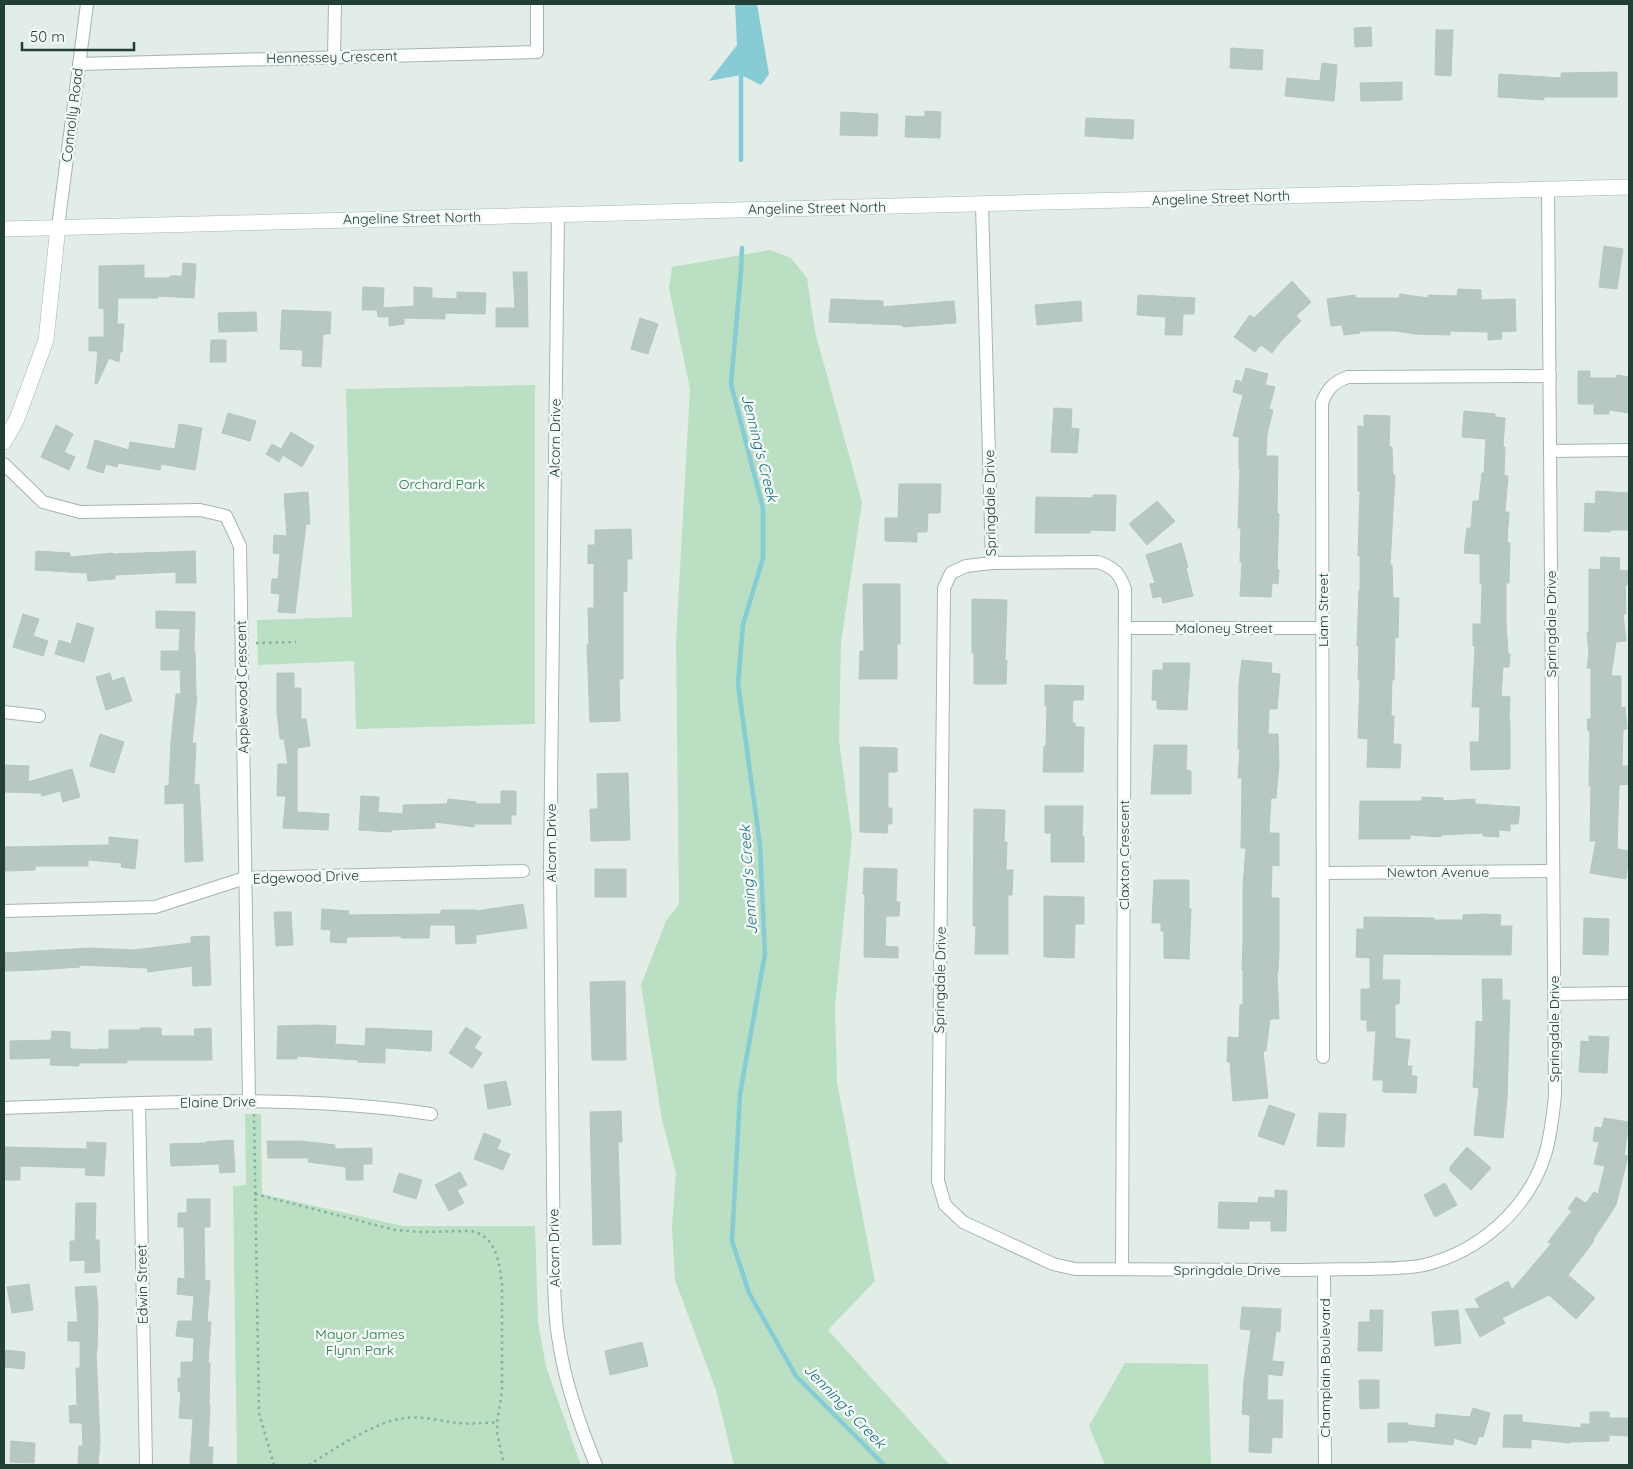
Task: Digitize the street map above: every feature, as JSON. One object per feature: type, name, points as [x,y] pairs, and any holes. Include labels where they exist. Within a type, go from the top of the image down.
[{"type":"main road","name":"Angeline Street North","points":[[4,228],[1629,187]]},
{"type":"main road","points":[[4,442],[17,419],[46,340],[58,227]]},
{"type":"street","name":"Connolly Road","points":[[58,227],[87,4]]},
{"type":"street","points":[[334,57],[335,4]]},
{"type":"street","name":"Hennessey Crescent","points":[[79,64],[537,52],[538,4]]},
{"type":"street","name":"Springdale Drive","points":[[982,204],[992,563],[966,566],[951,573],[944,588],[938,1180],[945,1205],[963,1222],[1053,1264],[1075,1269],[1324,1270],[1423,1265],[1458,1254],[1490,1234],[1514,1210],[1532,1185],[1545,1156],[1552,1126],[1555,1095],[1548,189]]},
{"type":"street","name":"Alcorn Drive","points":[[558,214],[550,870],[554,1284],[557,1332],[563,1363],[578,1420],[596,1465]]},
{"type":"street","name":"Liam Street","points":[[1323,1057],[1322,403],[1332,385],[1348,377],[1550,376]]},
{"type":"street","points":[[1550,450],[1629,450]]},
{"type":"street","name":"Applewood Crescent","points":[[4,464],[44,502],[80,512],[200,510],[226,516],[240,546],[245,878],[251,1101]]},
{"type":"street","name":"Claxton Crescent","points":[[992,563],[1098,562],[1110,566],[1120,575],[1125,589],[1122,1269]]},
{"type":"street","name":"Maloney Street","points":[[1125,628],[1323,628]]},
{"type":"street","points":[[4,712],[39,716]]},
{"type":"street","name":"Edgewood Drive","points":[[4,911],[155,907],[245,878],[523,871]]},
{"type":"street","name":"Newton Avenue","points":[[1323,873],[1553,871]]},
{"type":"street","points":[[1554,994],[1629,993]]},
{"type":"street","name":"Elaine Drive","points":[[4,1108],[251,1101],[388,1107],[432,1114]]},
{"type":"street","name":"Edwin Street","points":[[139,1103],[146,1465]]},
{"type":"street","name":"Champlain Boulevard","points":[[1324,1270],[1325,1465]]},
{"type":"path","points":[[242,643],[296,642]]},
{"type":"path","points":[[251,1101],[259,1413],[274,1465]]},
{"type":"path","points":[[254,1194],[396,1230],[470,1232],[484,1236],[495,1250],[502,1285],[502,1392],[497,1433],[504,1465]]},
{"type":"path","points":[[309,1465],[345,1442],[384,1424],[404,1418],[460,1423],[497,1422]]},
{"type":"green space","points":[[770,250],[791,258],[807,278],[815,332],[862,502],[841,642],[839,741],[852,837],[835,1007],[837,1082],[875,1281],[828,1330],[950,1465],[734,1465],[716,1390],[675,1280],[672,1227],[676,1173],[662,1120],[641,985],[666,921],[679,904],[676,641],[690,389],[669,288],[672,267]]},
{"type":"green space","name":"Orchard Park","points":[[535,385],[535,724],[356,729],[354,661],[258,665],[257,620],[352,617],[346,389]]},
{"type":"green space","name":"Mayor James Flynn Park","points":[[245,1114],[261,1114],[262,1194],[403,1226],[535,1226],[538,1322],[546,1367],[581,1465],[237,1465],[233,1186],[246,1185]]},
{"type":"green space","points":[[1125,1363],[1208,1364],[1211,1465],[1105,1465],[1089,1426]]},
{"type":"water","points":[[735,4],[757,4],[769,74],[761,85],[741,75],[709,81],[737,45]]},
{"type":"building","points":[[1371,27],[1372,46],[1355,47],[1354,28]]},
{"type":"building","points":[[1436,30],[1453,30],[1451,76],[1435,75]]},
{"type":"building","points":[[1231,48],[1263,50],[1262,70],[1230,68]]},
{"type":"building","points":[[1322,63],[1337,65],[1334,101],[1285,96],[1287,78],[1320,81]]},
{"type":"building","points":[[1617,72],[1617,97],[1544,97],[1544,100],[1498,97],[1499,74],[1561,78],[1561,73]]},
{"type":"building","points":[[1402,82],[1402,100],[1361,101],[1360,83]]},
{"type":"building","points":[[925,111],[941,112],[940,138],[905,137],[906,116],[925,117]]},
{"type":"building","points":[[841,112],[878,114],[877,136],[840,135]]},
{"type":"building","points":[[1086,118],[1134,120],[1133,139],[1085,136]]},
{"type":"building","points":[[1604,246],[1623,249],[1617,289],[1599,287]]},
{"type":"building","points":[[183,263],[196,264],[194,298],[158,296],[158,298],[118,298],[117,324],[124,324],[122,352],[120,352],[119,362],[109,358],[97,384],[95,384],[98,351],[89,351],[89,337],[104,337],[104,309],[99,308],[99,266],[144,265],[144,278],[170,278],[170,276],[182,276]]},
{"type":"building","points":[[513,272],[527,272],[528,327],[496,327],[496,308],[515,308]]},
{"type":"building","points":[[1292,281],[1311,302],[1296,316],[1301,321],[1272,353],[1261,345],[1255,352],[1234,337],[1250,315],[1254,318]]},
{"type":"building","points":[[363,287],[384,288],[383,308],[414,306],[414,287],[432,288],[432,298],[457,299],[457,292],[486,293],[485,314],[445,313],[445,319],[404,318],[404,324],[389,326],[389,317],[378,317],[377,310],[362,310]]},
{"type":"building","points":[[1458,289],[1481,290],[1481,300],[1515,299],[1516,331],[1501,332],[1502,339],[1488,340],[1488,332],[1450,331],[1450,335],[1415,334],[1396,331],[1360,331],[1360,333],[1344,335],[1342,325],[1331,326],[1327,299],[1355,295],[1355,298],[1399,298],[1400,294],[1428,298],[1428,295],[1457,296]]},
{"type":"building","points":[[1138,295],[1195,298],[1194,314],[1183,314],[1182,335],[1165,335],[1166,317],[1137,315]]},
{"type":"building","points":[[831,299],[883,301],[883,307],[954,301],[956,323],[903,327],[902,325],[829,322]]},
{"type":"building","points":[[1081,301],[1082,321],[1037,325],[1035,305]]},
{"type":"building","points":[[282,310],[331,312],[330,334],[323,334],[321,367],[302,366],[303,350],[280,349]]},
{"type":"building","points":[[256,312],[257,331],[219,332],[218,313]]},
{"type":"building","points":[[640,318],[658,324],[648,354],[631,349]]},
{"type":"building","points":[[211,340],[226,340],[226,362],[210,362]]},
{"type":"building","points":[[1246,368],[1268,374],[1265,385],[1275,387],[1269,409],[1273,410],[1267,434],[1266,456],[1278,456],[1277,514],[1279,514],[1277,570],[1279,570],[1278,584],[1272,583],[1271,597],[1240,596],[1242,562],[1240,562],[1241,528],[1238,528],[1239,437],[1233,436],[1243,395],[1233,392],[1236,380],[1242,382]]},
{"type":"building","points":[[1578,371],[1590,371],[1590,378],[1616,378],[1617,375],[1629,377],[1629,413],[1609,410],[1609,414],[1594,414],[1594,404],[1578,404]]},
{"type":"building","points":[[1054,408],[1072,409],[1071,428],[1079,429],[1077,453],[1051,452]]},
{"type":"building","points":[[1464,411],[1495,414],[1495,417],[1505,418],[1504,475],[1508,476],[1505,512],[1509,512],[1507,542],[1510,543],[1509,583],[1506,583],[1506,623],[1508,654],[1510,654],[1509,667],[1503,667],[1501,696],[1510,697],[1510,769],[1471,770],[1470,742],[1479,742],[1480,707],[1472,707],[1475,646],[1473,646],[1473,624],[1481,624],[1482,583],[1480,583],[1480,554],[1464,553],[1467,528],[1471,528],[1473,501],[1479,501],[1482,473],[1484,473],[1486,439],[1462,437]]},
{"type":"building","points":[[228,413],[256,421],[250,441],[222,433]]},
{"type":"building","points":[[1364,415],[1390,416],[1389,447],[1392,447],[1393,475],[1395,475],[1390,565],[1392,565],[1393,598],[1399,598],[1398,638],[1395,637],[1391,716],[1394,716],[1393,744],[1401,744],[1400,768],[1367,767],[1368,739],[1358,738],[1360,680],[1358,680],[1359,646],[1357,646],[1360,590],[1360,556],[1358,556],[1360,491],[1358,491],[1358,426],[1364,427]]},
{"type":"building","points":[[179,424],[202,428],[195,470],[161,464],[160,470],[118,463],[117,467],[106,464],[103,473],[87,468],[95,440],[129,450],[130,442],[175,449]]},
{"type":"building","points":[[56,425],[73,434],[64,452],[75,457],[69,470],[41,457]]},
{"type":"building","points":[[291,432],[314,446],[302,467],[283,455],[279,462],[266,454],[272,444],[281,449]]},
{"type":"building","points":[[899,484],[941,484],[940,513],[928,513],[927,532],[917,532],[917,542],[885,541],[885,518],[898,518]]},
{"type":"building","points":[[1596,491],[1629,493],[1629,530],[1610,530],[1610,532],[1584,531],[1585,503],[1595,504]]},
{"type":"building","points":[[308,492],[310,524],[306,524],[295,613],[278,612],[280,594],[271,593],[272,579],[278,579],[280,554],[273,553],[274,535],[287,536],[284,494]]},
{"type":"building","points":[[1093,495],[1116,495],[1115,531],[1090,530],[1090,533],[1035,533],[1036,497],[1093,498]]},
{"type":"building","points":[[1157,501],[1175,521],[1147,545],[1129,524]]},
{"type":"building","points":[[631,529],[632,559],[627,559],[627,591],[623,592],[623,679],[619,679],[620,721],[590,722],[587,644],[589,644],[588,608],[594,608],[594,563],[588,564],[588,545],[595,545],[595,530]]},
{"type":"building","points":[[1181,543],[1188,567],[1186,568],[1193,596],[1163,603],[1161,596],[1153,598],[1150,584],[1155,583],[1146,555]]},
{"type":"building","points":[[36,551],[70,553],[70,557],[113,553],[195,551],[196,583],[176,583],[176,572],[115,575],[115,579],[88,581],[87,573],[35,570]]},
{"type":"building","points":[[1601,557],[1620,558],[1619,570],[1628,571],[1627,585],[1625,585],[1626,614],[1623,614],[1626,641],[1616,642],[1611,676],[1621,676],[1621,708],[1625,707],[1627,729],[1623,729],[1622,766],[1629,766],[1629,784],[1619,785],[1617,849],[1629,851],[1626,879],[1590,873],[1596,841],[1590,841],[1590,731],[1588,731],[1587,719],[1591,719],[1591,668],[1587,668],[1589,654],[1587,632],[1589,632],[1589,569],[1600,570]]},
{"type":"building","points":[[863,584],[900,584],[900,644],[897,644],[897,679],[859,679],[860,651],[864,651]]},
{"type":"building","points":[[972,599],[1007,600],[1006,684],[974,684]]},
{"type":"building","points":[[156,611],[195,612],[194,651],[197,696],[192,743],[196,743],[194,785],[199,784],[203,861],[185,862],[184,803],[165,804],[165,786],[169,785],[176,694],[181,694],[180,670],[161,670],[161,651],[179,651],[180,629],[156,628]]},
{"type":"building","points":[[23,614],[39,619],[33,636],[48,641],[43,656],[13,647]]},
{"type":"building","points":[[77,623],[94,628],[84,662],[55,654],[59,640],[71,644]]},
{"type":"building","points":[[1242,660],[1272,663],[1271,673],[1280,674],[1277,709],[1269,709],[1268,734],[1278,734],[1279,765],[1276,798],[1271,798],[1269,833],[1279,833],[1279,866],[1272,865],[1271,898],[1279,898],[1277,972],[1279,1019],[1270,1019],[1266,1051],[1263,1051],[1268,1098],[1233,1101],[1230,1062],[1227,1062],[1228,1037],[1239,1038],[1240,1005],[1243,1005],[1243,886],[1246,848],[1241,848],[1242,778],[1238,778],[1240,749],[1238,749],[1239,684]]},
{"type":"building","points":[[1163,663],[1190,663],[1187,710],[1157,709],[1157,700],[1152,700],[1153,670],[1163,670]]},
{"type":"building","points":[[110,673],[112,681],[124,677],[132,701],[106,710],[96,677]]},
{"type":"building","points":[[277,673],[294,673],[294,688],[301,688],[301,719],[306,719],[310,746],[297,748],[297,812],[329,814],[328,830],[283,828],[286,796],[277,796],[278,764],[288,764],[284,739],[280,739],[277,711]]},
{"type":"building","points":[[1045,685],[1084,686],[1083,700],[1073,700],[1072,723],[1075,723],[1075,727],[1084,727],[1083,772],[1043,772],[1047,706],[1045,706]]},
{"type":"building","points":[[100,734],[124,742],[114,773],[90,766]]},
{"type":"building","points":[[1154,745],[1187,745],[1186,770],[1191,771],[1191,794],[1151,794]]},
{"type":"building","points":[[860,747],[897,748],[897,772],[888,772],[888,808],[892,808],[892,824],[888,824],[887,833],[860,832]]},
{"type":"building","points":[[4,765],[29,766],[28,782],[72,769],[80,797],[63,802],[60,791],[42,796],[41,793],[4,792]]},
{"type":"building","points":[[628,773],[630,840],[591,841],[590,809],[598,809],[597,774]]},
{"type":"building","points":[[501,791],[516,791],[516,815],[511,815],[511,824],[474,824],[474,827],[435,822],[435,828],[391,830],[391,832],[359,830],[361,796],[379,797],[378,812],[403,814],[403,805],[447,804],[448,799],[476,802],[476,804],[501,804]]},
{"type":"building","points":[[1422,797],[1443,798],[1443,801],[1475,799],[1475,804],[1520,807],[1518,824],[1510,824],[1510,831],[1499,830],[1499,837],[1483,836],[1483,833],[1441,835],[1441,837],[1410,835],[1410,839],[1359,839],[1360,801],[1422,801]]},
{"type":"building","points":[[1045,806],[1083,806],[1082,836],[1084,837],[1084,862],[1051,862],[1051,833],[1045,833]]},
{"type":"building","points":[[974,809],[1005,810],[1004,842],[1007,842],[1006,870],[1013,870],[1012,895],[1008,895],[1008,954],[975,954],[976,926],[973,926]]},
{"type":"building","points":[[109,837],[138,840],[135,869],[121,867],[122,863],[88,860],[88,866],[35,866],[35,870],[5,871],[4,847],[109,845]]},
{"type":"building","points":[[864,868],[897,869],[896,902],[900,902],[899,916],[886,916],[885,946],[898,947],[898,958],[864,957]]},
{"type":"building","points":[[595,869],[626,869],[626,897],[595,897]]},
{"type":"building","points":[[1154,880],[1189,880],[1189,909],[1191,909],[1189,959],[1164,958],[1164,931],[1161,931],[1161,923],[1152,923]]},
{"type":"building","points":[[1044,896],[1084,897],[1084,924],[1075,924],[1074,958],[1044,957]]},
{"type":"building","points":[[523,904],[527,928],[476,935],[476,943],[456,944],[455,925],[430,925],[429,938],[401,938],[401,936],[347,937],[346,943],[330,942],[331,930],[321,929],[322,909],[349,911],[348,915],[441,914],[441,910],[476,911]]},
{"type":"building","points":[[274,912],[291,912],[293,945],[276,946]]},
{"type":"building","points":[[1463,915],[1501,915],[1500,926],[1512,926],[1511,955],[1383,954],[1382,980],[1400,980],[1399,1004],[1395,1004],[1395,1038],[1410,1040],[1407,1066],[1412,1066],[1411,1076],[1417,1076],[1416,1093],[1383,1092],[1383,1080],[1373,1080],[1376,1031],[1367,1031],[1367,1020],[1361,1020],[1361,989],[1370,989],[1370,958],[1356,957],[1357,929],[1364,929],[1364,917],[1463,920]]},
{"type":"building","points":[[1584,918],[1609,919],[1608,955],[1583,954]]},
{"type":"building","points":[[209,936],[211,985],[193,986],[192,966],[148,972],[147,968],[80,965],[80,967],[4,971],[4,953],[90,948],[134,950],[191,943],[191,937]]},
{"type":"building","points":[[1482,979],[1502,979],[1502,1000],[1510,1000],[1507,1098],[1503,1138],[1474,1135],[1479,1088],[1473,1087],[1476,1021],[1483,1022]]},
{"type":"building","points":[[625,981],[626,1060],[592,1060],[590,982]]},
{"type":"building","points":[[278,1026],[336,1026],[335,1044],[365,1046],[366,1028],[432,1031],[431,1051],[385,1048],[385,1063],[297,1056],[297,1059],[277,1059]]},
{"type":"building","points":[[466,1027],[481,1037],[474,1048],[482,1053],[472,1068],[449,1053]]},
{"type":"building","points":[[140,1028],[161,1028],[161,1036],[195,1036],[194,1029],[211,1028],[212,1060],[127,1060],[127,1063],[79,1063],[79,1066],[50,1065],[51,1058],[10,1059],[10,1041],[51,1040],[52,1031],[70,1032],[70,1049],[109,1049],[109,1030],[140,1030]]},
{"type":"building","points":[[1589,1036],[1609,1037],[1607,1073],[1579,1072],[1581,1041],[1589,1042]]},
{"type":"building","points":[[506,1081],[511,1105],[488,1109],[484,1085]]},
{"type":"building","points":[[1269,1105],[1295,1114],[1284,1145],[1258,1136]]},
{"type":"building","points":[[621,1111],[622,1142],[618,1142],[621,1244],[593,1245],[590,1112]]},
{"type":"building","points":[[1319,1113],[1346,1114],[1344,1147],[1317,1146]]},
{"type":"building","points":[[1604,1118],[1629,1122],[1624,1155],[1628,1156],[1616,1205],[1594,1241],[1568,1275],[1595,1298],[1576,1319],[1549,1295],[1502,1318],[1505,1323],[1480,1337],[1465,1309],[1480,1308],[1475,1299],[1508,1281],[1512,1290],[1551,1244],[1548,1242],[1572,1211],[1568,1209],[1576,1197],[1586,1203],[1594,1192],[1598,1194],[1605,1166],[1594,1164],[1599,1142],[1593,1141],[1595,1127],[1602,1128]]},
{"type":"building","points":[[484,1133],[501,1140],[497,1149],[510,1154],[503,1170],[474,1159]]},
{"type":"building","points":[[233,1140],[235,1172],[220,1173],[219,1164],[171,1166],[170,1144]]},
{"type":"building","points":[[267,1141],[301,1141],[335,1145],[335,1149],[372,1148],[372,1164],[363,1164],[363,1180],[346,1180],[346,1167],[308,1162],[308,1158],[268,1158]]},
{"type":"building","points":[[87,1142],[106,1143],[104,1176],[85,1175],[86,1168],[20,1166],[20,1180],[4,1180],[4,1147],[87,1149]]},
{"type":"building","points":[[1467,1147],[1491,1168],[1471,1190],[1450,1171],[1450,1167]]},
{"type":"building","points":[[460,1172],[467,1185],[457,1190],[464,1203],[449,1211],[435,1185]]},
{"type":"building","points":[[399,1173],[422,1180],[416,1199],[393,1192]]},
{"type":"building","points":[[1445,1183],[1457,1205],[1435,1217],[1424,1195]]},
{"type":"building","points":[[1275,1190],[1287,1191],[1286,1231],[1271,1231],[1271,1221],[1249,1221],[1249,1229],[1218,1228],[1219,1202],[1258,1203],[1259,1197],[1275,1198]]},
{"type":"building","points":[[187,1199],[210,1199],[210,1227],[204,1227],[205,1280],[210,1281],[207,1322],[211,1322],[208,1363],[210,1363],[210,1405],[208,1447],[213,1447],[212,1465],[190,1465],[193,1419],[179,1418],[181,1392],[178,1391],[178,1378],[181,1378],[181,1362],[193,1362],[194,1338],[176,1336],[178,1321],[192,1321],[194,1296],[177,1294],[178,1278],[185,1279],[184,1227],[178,1227],[178,1213],[187,1213]]},
{"type":"building","points":[[76,1203],[96,1203],[95,1240],[99,1240],[100,1272],[85,1273],[85,1260],[70,1261],[70,1241],[75,1241]]},
{"type":"building","points":[[29,1284],[33,1310],[12,1313],[7,1287]]},
{"type":"building","points":[[96,1286],[98,1309],[96,1351],[100,1442],[98,1465],[78,1465],[79,1446],[83,1446],[82,1423],[70,1423],[69,1406],[77,1405],[76,1368],[80,1368],[80,1341],[68,1341],[68,1322],[78,1322],[75,1287]]},
{"type":"building","points":[[1242,1307],[1281,1309],[1280,1332],[1276,1331],[1272,1361],[1284,1362],[1282,1376],[1268,1374],[1267,1400],[1283,1400],[1282,1438],[1272,1437],[1271,1453],[1249,1452],[1250,1415],[1242,1414],[1244,1381],[1251,1330],[1240,1329]]},
{"type":"building","points":[[1370,1310],[1383,1310],[1382,1351],[1358,1351],[1359,1322],[1370,1322]]},
{"type":"building","points":[[1458,1310],[1461,1343],[1435,1346],[1432,1312]]},
{"type":"building","points":[[642,1342],[648,1366],[610,1375],[605,1351]]},
{"type":"building","points":[[4,1350],[25,1352],[24,1369],[4,1367]]},
{"type":"building","points":[[1359,1380],[1379,1380],[1379,1408],[1360,1409]]},
{"type":"building","points":[[1473,1408],[1490,1413],[1483,1437],[1479,1436],[1476,1445],[1454,1438],[1453,1445],[1408,1440],[1408,1442],[1388,1442],[1388,1423],[1408,1423],[1408,1425],[1435,1428],[1436,1414],[1470,1417]]},
{"type":"building","points":[[1590,1412],[1609,1412],[1609,1418],[1629,1418],[1629,1436],[1609,1435],[1609,1441],[1570,1443],[1531,1439],[1531,1448],[1503,1447],[1504,1415],[1522,1415],[1522,1422],[1581,1428],[1581,1424],[1590,1424]]},
{"type":"building","points":[[11,1441],[35,1443],[34,1463],[10,1462]]},
{"type":"waterway","name":"Jenning's Creek","points":[[741,75],[741,160]]},
{"type":"waterway","name":"Jenning's Creek","points":[[742,248],[731,384],[763,509],[763,558],[743,625],[738,684],[760,845],[765,954],[740,1094],[732,1241],[749,1293],[796,1376],[884,1465]]}]
